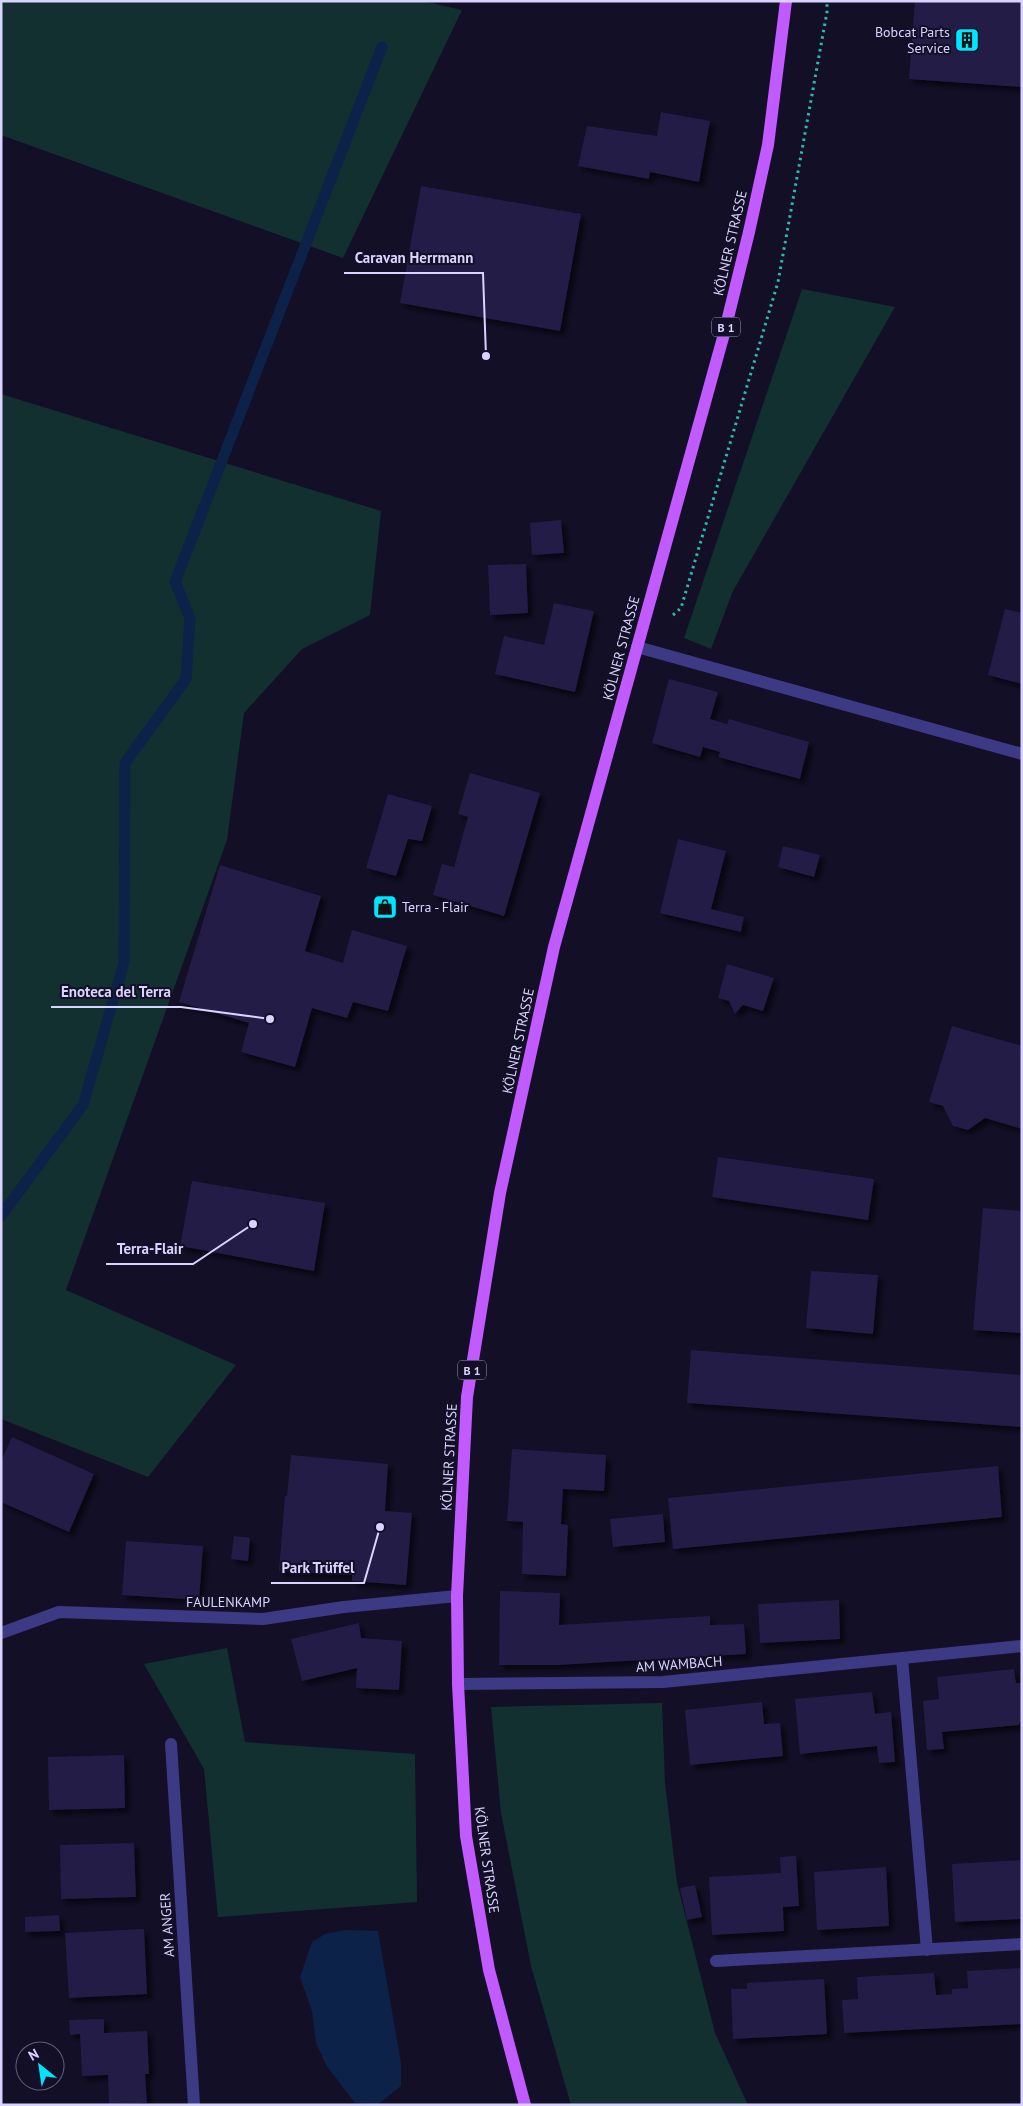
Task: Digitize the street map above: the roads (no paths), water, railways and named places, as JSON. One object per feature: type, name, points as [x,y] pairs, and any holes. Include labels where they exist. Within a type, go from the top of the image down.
[{"type":"main road","name":"KÖLNER STRASSE","points":[[525,2105],[489,1970],[466,1836],[458,1684],[458,1596],[468,1397],[500,1193],[554,947],[724,334],[750,232],[768,145],[786,1]]},
{"type":"street","points":[[637,646],[1022,754]]},
{"type":"street","name":"FAULENKAMP","points":[[1,1632],[59,1612],[263,1619],[344,1607],[458,1596]]},
{"type":"street","name":"AM WAMBACH","points":[[458,1684],[663,1682],[1022,1646]]},
{"type":"street","points":[[902,1658],[927,1950]]},
{"type":"street","name":"AM ANGER","points":[[171,1744],[194,2105]]},
{"type":"street","points":[[716,1961],[1022,1944]]},
{"type":"water","points":[[345,1930],[378,1931],[401,2063],[401,2086],[377,2105],[355,2103],[326,2065],[316,2043],[312,2011],[300,1977],[312,1942],[325,1934]]},
{"type":"waterway","points":[[1,1216],[83,1105],[124,963],[125,763],[186,679],[190,618],[175,582],[382,47]]},
{"type":"place","name":"Bobcat Parts Service","points":[[967,40]]},
{"type":"place","name":"Caravan Herrmann","points":[[486,356]]},
{"type":"place","name":"Terra - Flair","points":[[385,907]]},
{"type":"place","name":"Enoteca del Terra","points":[[270,1019]]},
{"type":"place","name":"Terra-Flair","points":[[253,1224]]},
{"type":"place","name":"Park Trüffel","points":[[380,1527]]}]
